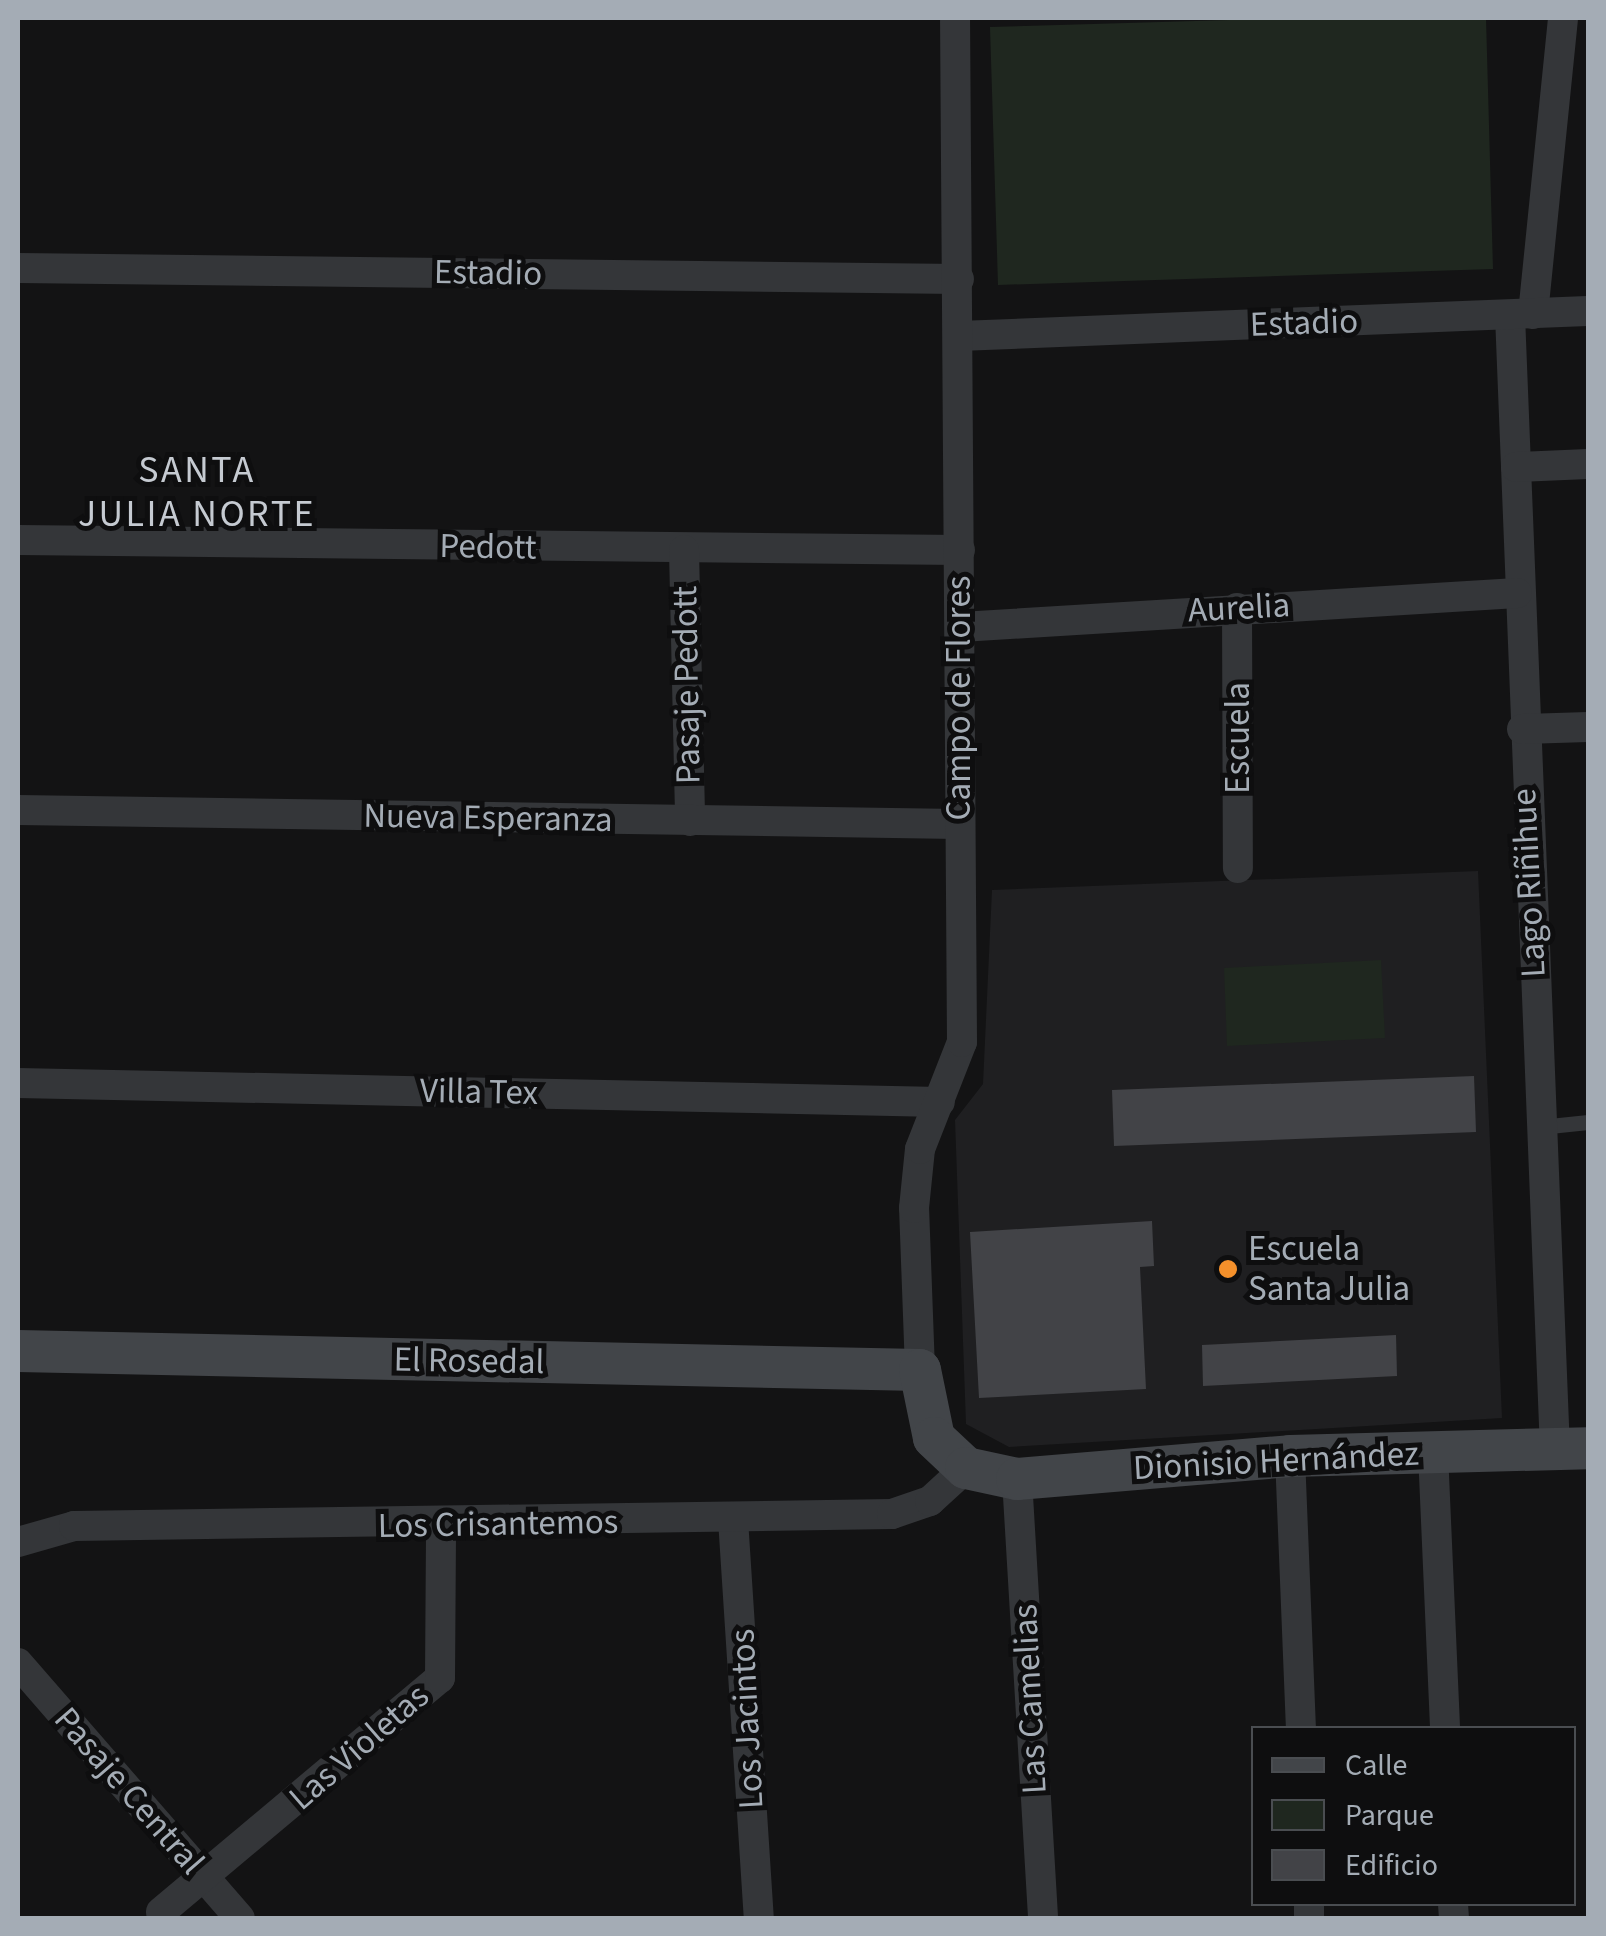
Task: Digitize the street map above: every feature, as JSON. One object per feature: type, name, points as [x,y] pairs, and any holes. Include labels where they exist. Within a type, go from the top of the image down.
[{"type":"street","name":"Campo de Flores","points":[[920,1370],[914,1208],[920,1149],[962,1042],[955,18]]},
{"type":"street","name":"Lago Riñihue","points":[[1562,18],[1522,315],[1516,468],[1517,593],[1540,1127],[1571,1449]]},
{"type":"street","name":"Estadio","points":[[18,268],[959,279]]},
{"type":"street","name":"Estadio","points":[[960,336],[1588,311]]},
{"type":"street","points":[[1516,468],[1588,464]]},
{"type":"street","name":"Pedott","points":[[18,540],[960,550]]},
{"type":"street","name":"Pasaje Pedott","points":[[684,550],[690,821]]},
{"type":"street","name":"Aurelia","points":[[961,627],[1517,593]]},
{"type":"street","name":"Escuela","points":[[1238,608],[1238,868]]},
{"type":"street","points":[[1522,729],[1588,726]]},
{"type":"street","name":"Nueva Esperanza","points":[[18,810],[958,824]]},
{"type":"street","name":"Villa Tex","points":[[18,1083],[940,1102]]},
{"type":"street","name":"El Rosedal","points":[[18,1351],[920,1370]]},
{"type":"street","points":[[920,1370],[934,1438],[966,1468]]},
{"type":"street","name":"Dionisio Hernández","points":[[966,1468],[1017,1479],[1290,1456],[1571,1449]]},
{"type":"street","points":[[1433,1452],[1445,1726]]},
{"type":"street","points":[[1290,1456],[1302,1726]]},
{"type":"street","name":"Los Crisantemos","points":[[18,1542],[74,1526],[442,1526],[892,1514],[930,1501],[966,1468]]},
{"type":"street","name":"Las Camelias","points":[[1017,1479],[1043,1918]]},
{"type":"street","name":"Los Jacintos","points":[[734,1519],[759,1918]]},
{"type":"street","name":"Las Violetas","points":[[161,1912],[440,1678],[442,1526]]},
{"type":"street","name":"Pasaje Central","points":[[18,1664],[240,1918]]},
{"type":"lane","points":[[1540,1127],[1588,1122]]},
{"type":"shaded area","name":"Escuela Santa Julia","points":[[1478,871],[1502,1418],[1009,1447],[966,1424],[955,1120],[983,1084],[992,890]]},
{"type":"green space","points":[[1296,18],[1486,18],[1493,269],[998,285],[990,27]]},
{"type":"green space","points":[[1381,960],[1385,1038],[1227,1046],[1224,968]]},
{"type":"building","points":[[1474,1076],[1476,1132],[1114,1146],[1112,1090]]},
{"type":"building","points":[[1152,1221],[1154,1266],[1140,1267],[1146,1389],[979,1398],[970,1232]]},
{"type":"building","points":[[1396,1335],[1397,1376],[1203,1386],[1202,1345]]},
{"type":"place","name":"Escuela Santa Julia","points":[[1228,1269]]},
{"type":"district","name":"SANTA JULIA NORTE","points":[[197,493]]}]
